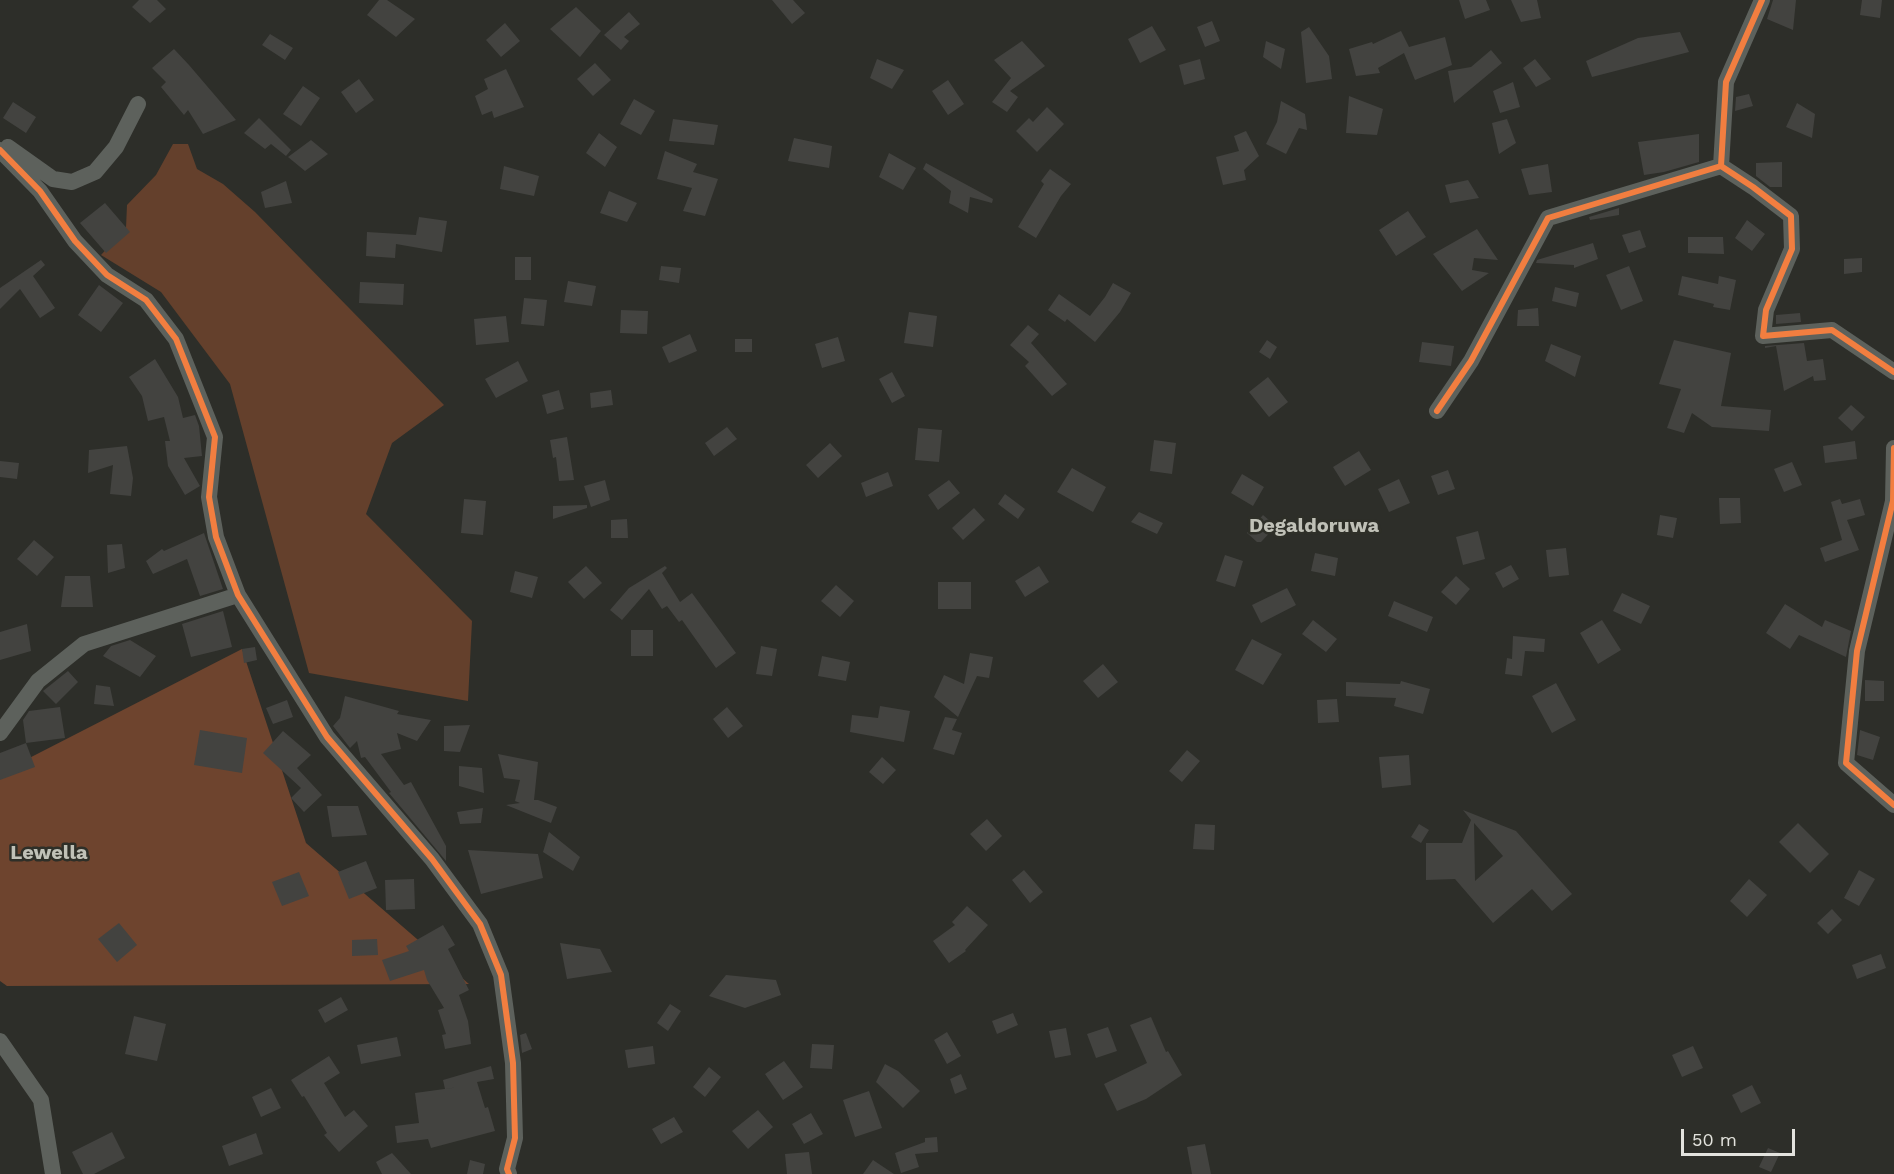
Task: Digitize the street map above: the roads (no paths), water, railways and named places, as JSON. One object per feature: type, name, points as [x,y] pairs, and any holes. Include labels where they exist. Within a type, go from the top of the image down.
[{"type":"street","points":[[1721,166],[1726,82],[1762,0]]},
{"type":"street","points":[[0,141],[53,179],[72,182],[95,172],[116,147],[138,104]]},
{"type":"street","points":[[0,150],[40,190],[75,241],[99,267],[107,275],[146,300],[176,339],[215,437],[209,497],[216,537],[238,595],[327,737],[432,859],[480,924],[501,975],[513,1063],[515,1138],[507,1169],[509,1174]]},
{"type":"street","points":[[1721,166],[1791,216],[1792,249],[1766,310],[1763,336],[1832,330],[1894,372]]},
{"type":"street","points":[[1437,411],[1471,361],[1548,218],[1721,166]]},
{"type":"street","points":[[1894,448],[1893,501],[1857,651],[1845,763],[1894,805]]},
{"type":"street","points":[[0,733],[38,681],[84,644],[238,595]]},
{"type":"street","points":[[0,1041],[42,1100],[53,1174]]},
{"type":"district","name":"Degaldoruwa","points":[[1314,526]]},
{"type":"district","name":"Lewella","points":[[49,853]]}]
